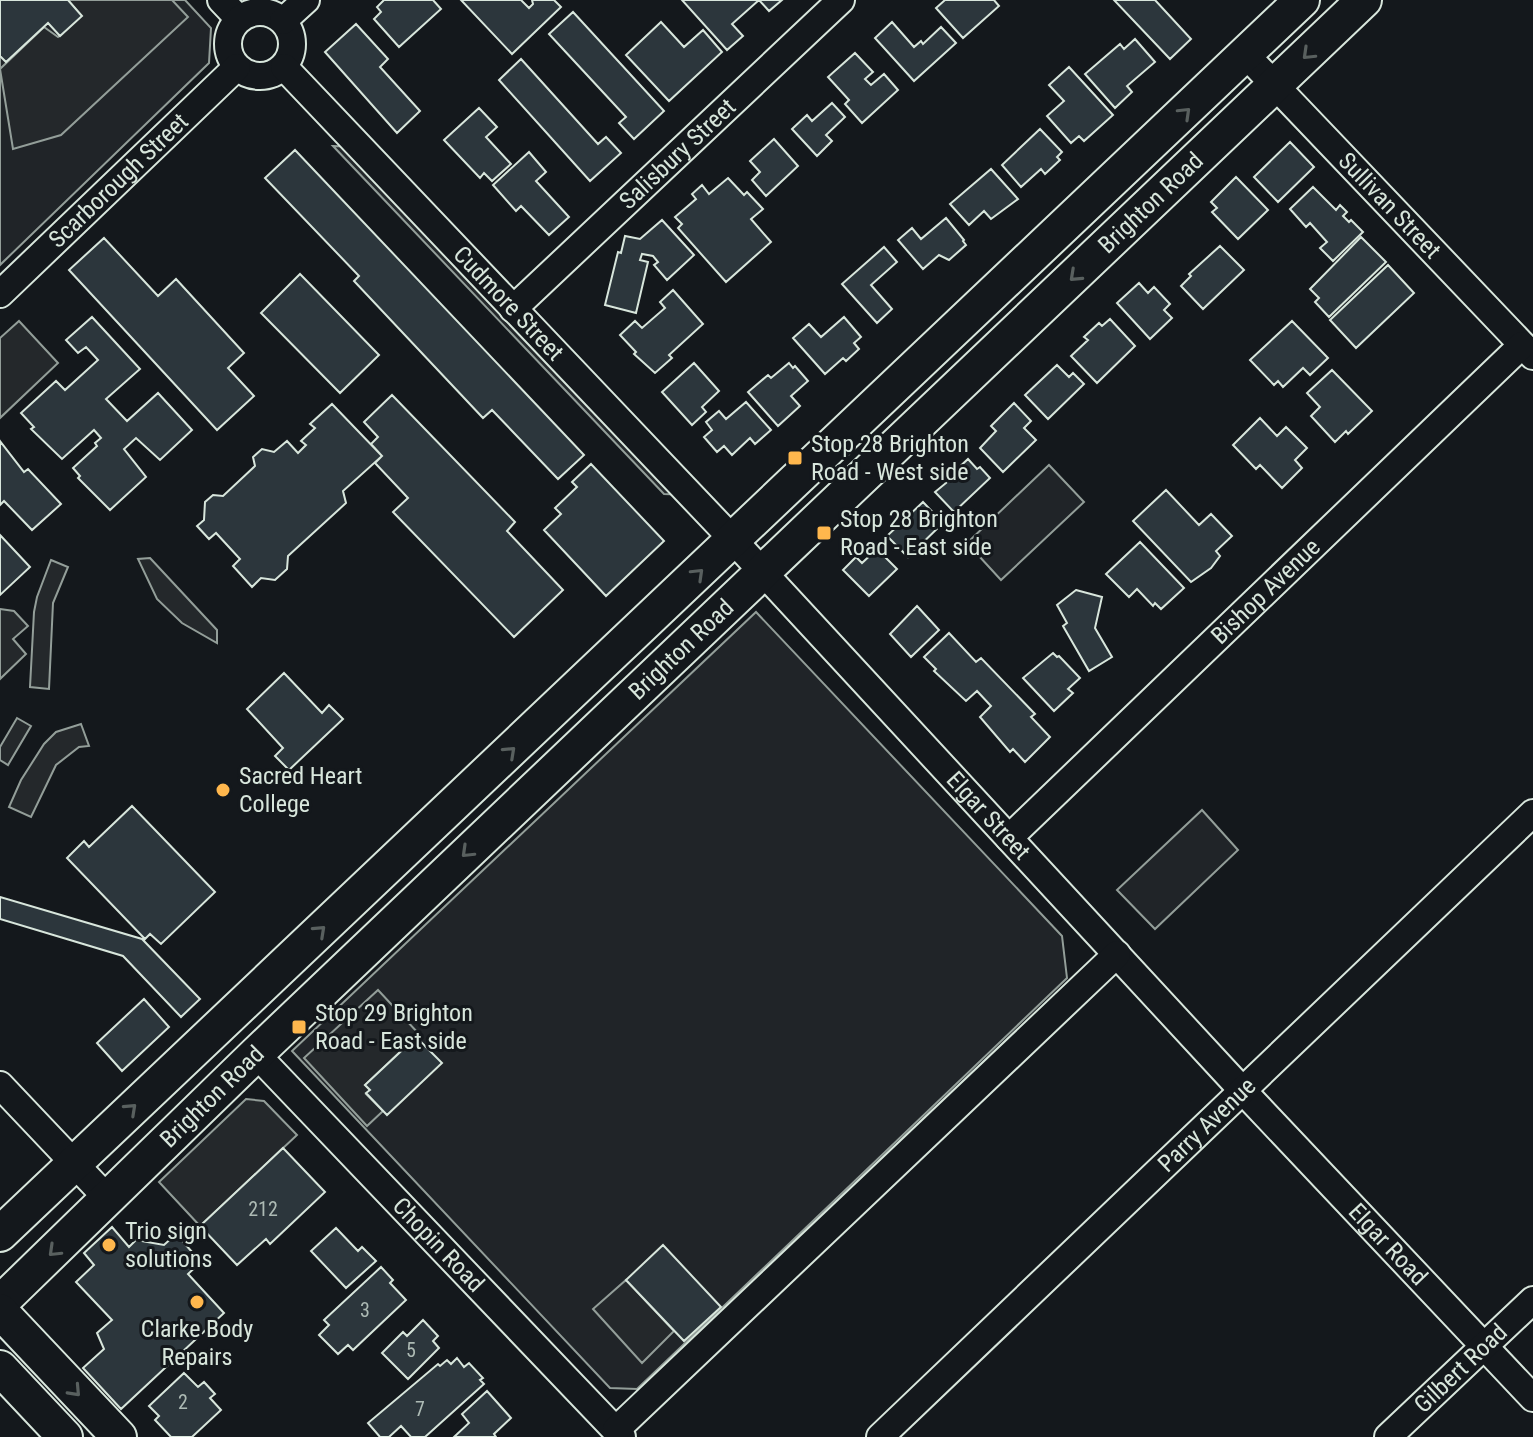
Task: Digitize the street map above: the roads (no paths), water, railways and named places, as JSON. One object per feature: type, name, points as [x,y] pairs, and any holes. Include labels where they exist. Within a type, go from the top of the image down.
[{"type":"main road","name":"Brighton Road","points":[[0,1234],[1302,0]]},
{"type":"main road","name":"Brighton Road","points":[[0,1303],[256,1054],[1364,0]]},
{"type":"main road","points":[[0,1311],[119,1437]]},
{"type":"main road","points":[[0,1368],[62,1434]]},
{"type":"main road","points":[[0,1392],[62,1434]]},
{"type":"street","points":[[283,21],[306,0]]},
{"type":"street","name":"Salisbury Street","points":[[513,309],[841,0]]},
{"type":"street","points":[[230,10],[266,12],[283,21],[293,39],[290,58],[284,67],[266,77],[245,74],[237,67],[231,59],[228,37],[230,10]]},
{"type":"street","name":"Sullivan Street","points":[[1246,55],[1528,351]]},
{"type":"street","name":"Scarborough Street","points":[[0,294],[237,67]]},
{"type":"street","name":"Cudmore Street","points":[[284,67],[733,541]]},
{"type":"street","name":"Bishop Avenue","points":[[1009,838],[1528,351]]},
{"type":"street","name":"Elgar Street","points":[[733,541],[1243,1091]]},
{"type":"street","name":"Parry Avenue","points":[[880,1437],[1533,813]]},
{"type":"street","points":[[619,1434],[1117,954]]},
{"type":"street","name":"Chopin Road","points":[[256,1054],[619,1434]]},
{"type":"street","points":[[0,1085],[108,1199]]},
{"type":"street","name":"Elgar Road","points":[[1243,1091],[1533,1398]]},
{"type":"street","name":"Gilbert Road","points":[[1388,1437],[1533,1300]]},
{"type":"place","name":"Stop 28 Brighton Road - West side","points":[[795,458]]},
{"type":"place","name":"Stop 28 Brighton Road - East side","points":[[824,533]]},
{"type":"place","name":"Sacred Heart College","points":[[223,790]]},
{"type":"place","name":"Stop 29 Brighton Road - East side","points":[[299,1027]]},
{"type":"place","name":"Trio sign solutions","points":[[109,1245]]},
{"type":"place","name":"Clarke Body Repairs","points":[[197,1302]]}]
